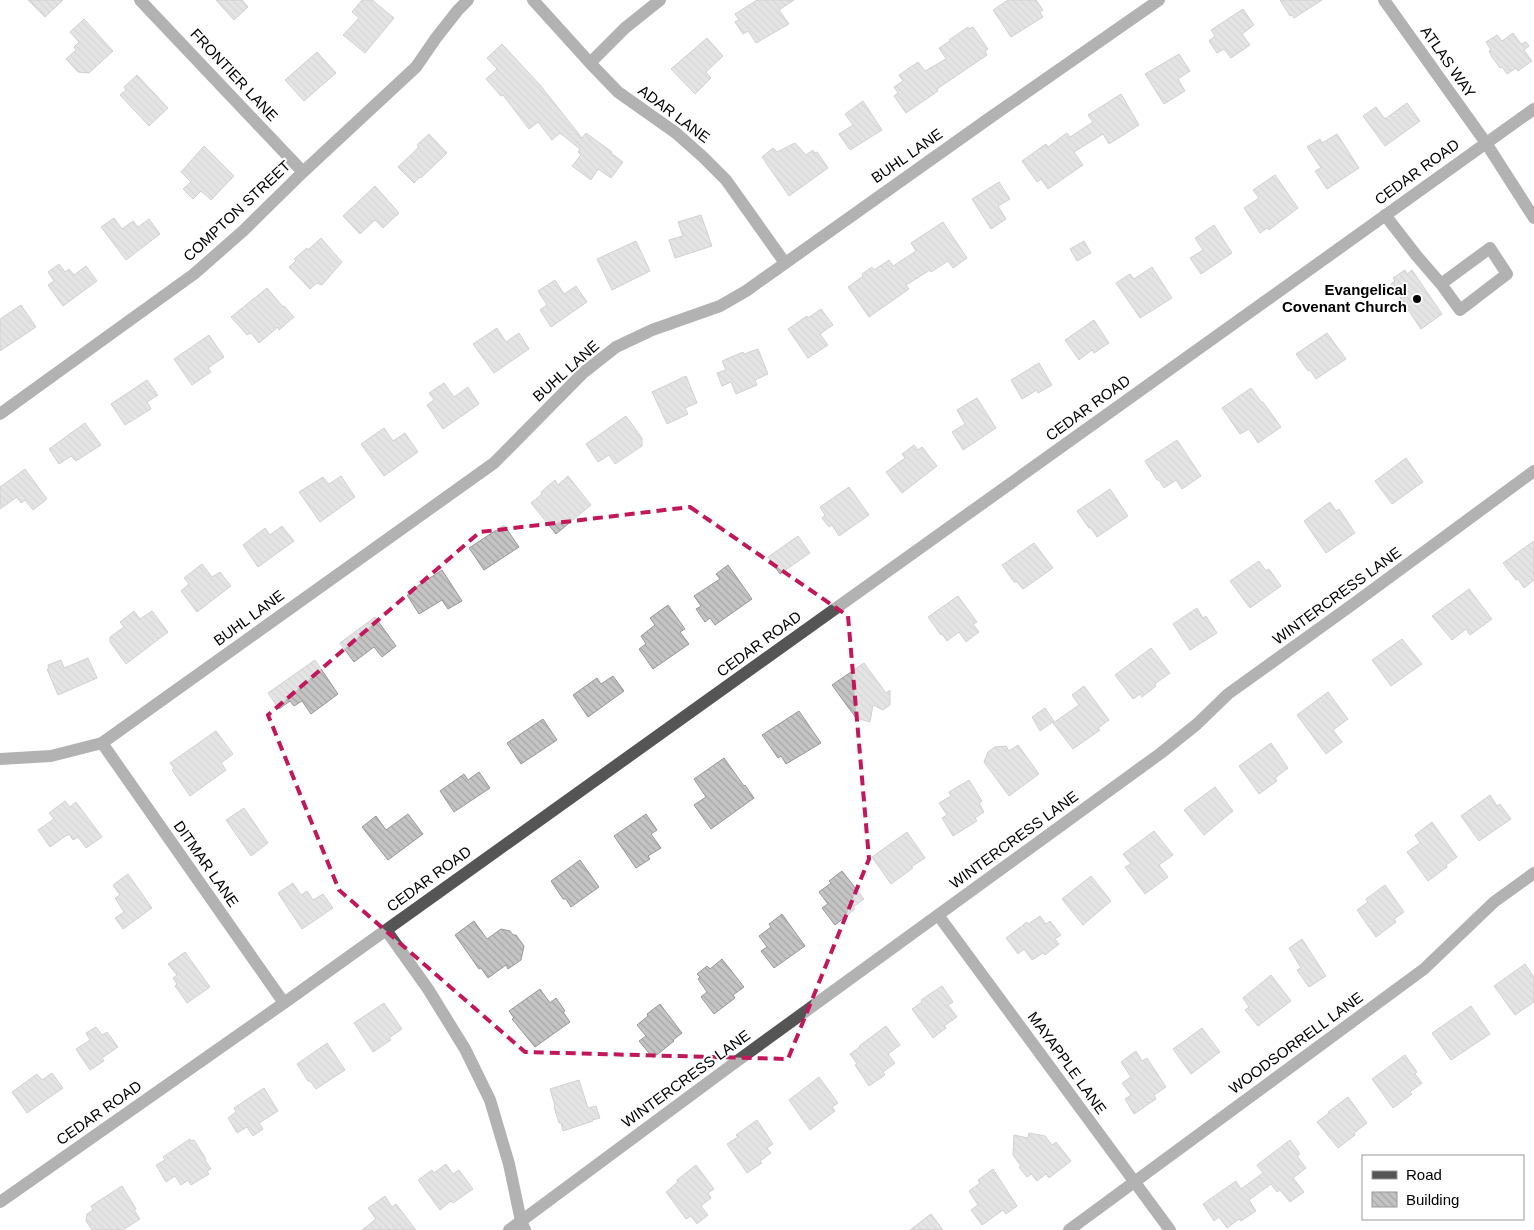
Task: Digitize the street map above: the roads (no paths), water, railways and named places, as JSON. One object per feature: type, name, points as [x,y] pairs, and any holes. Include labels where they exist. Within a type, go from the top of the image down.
[{"type":"street","name":"FRONTIER LANE","points":[[140,0],[303,172]]},
{"type":"street","name":"COMPTON STREET","points":[[0,414],[194,274],[243,231],[303,172],[416,67],[436,38],[468,0]]},
{"type":"street","name":"ADAR LANE","points":[[533,0],[618,92],[676,133],[726,180],[785,263]]},
{"type":"street","points":[[590,63],[625,28],[660,0]]},
{"type":"street","name":"BUHL LANE","points":[[0,758],[51,756],[102,743],[494,463],[583,373],[616,347],[652,330],[720,306],[746,291],[1159,0]]},
{"type":"street","name":"ATLAS WAY","points":[[1384,0],[1486,143],[1534,218]]},
{"type":"street","name":"CEDAR ROAD","points":[[0,1202],[284,1003],[1534,109]]},
{"type":"street","points":[[1385,215],[1460,310],[1507,274],[1490,248],[1440,284]]},
{"type":"street","name":"WINTERCRESS LANE","points":[[508,1230],[523,1226],[938,915],[1162,754],[1228,694],[1364,597],[1534,471]]},
{"type":"street","name":"DITMAR LANE","points":[[102,743],[284,1003]]},
{"type":"street","name":"WOODSORRELL LANE","points":[[1069,1230],[1424,969],[1494,902],[1534,873]]},
{"type":"street","name":"MAYAPPLE LANE","points":[[938,915],[1170,1230]]},
{"type":"street","points":[[386,930],[428,990],[465,1049],[490,1100],[509,1164],[523,1226]]},
{"type":"place","name":"Evangelical Covenant Church","points":[[1417,299]]}]
